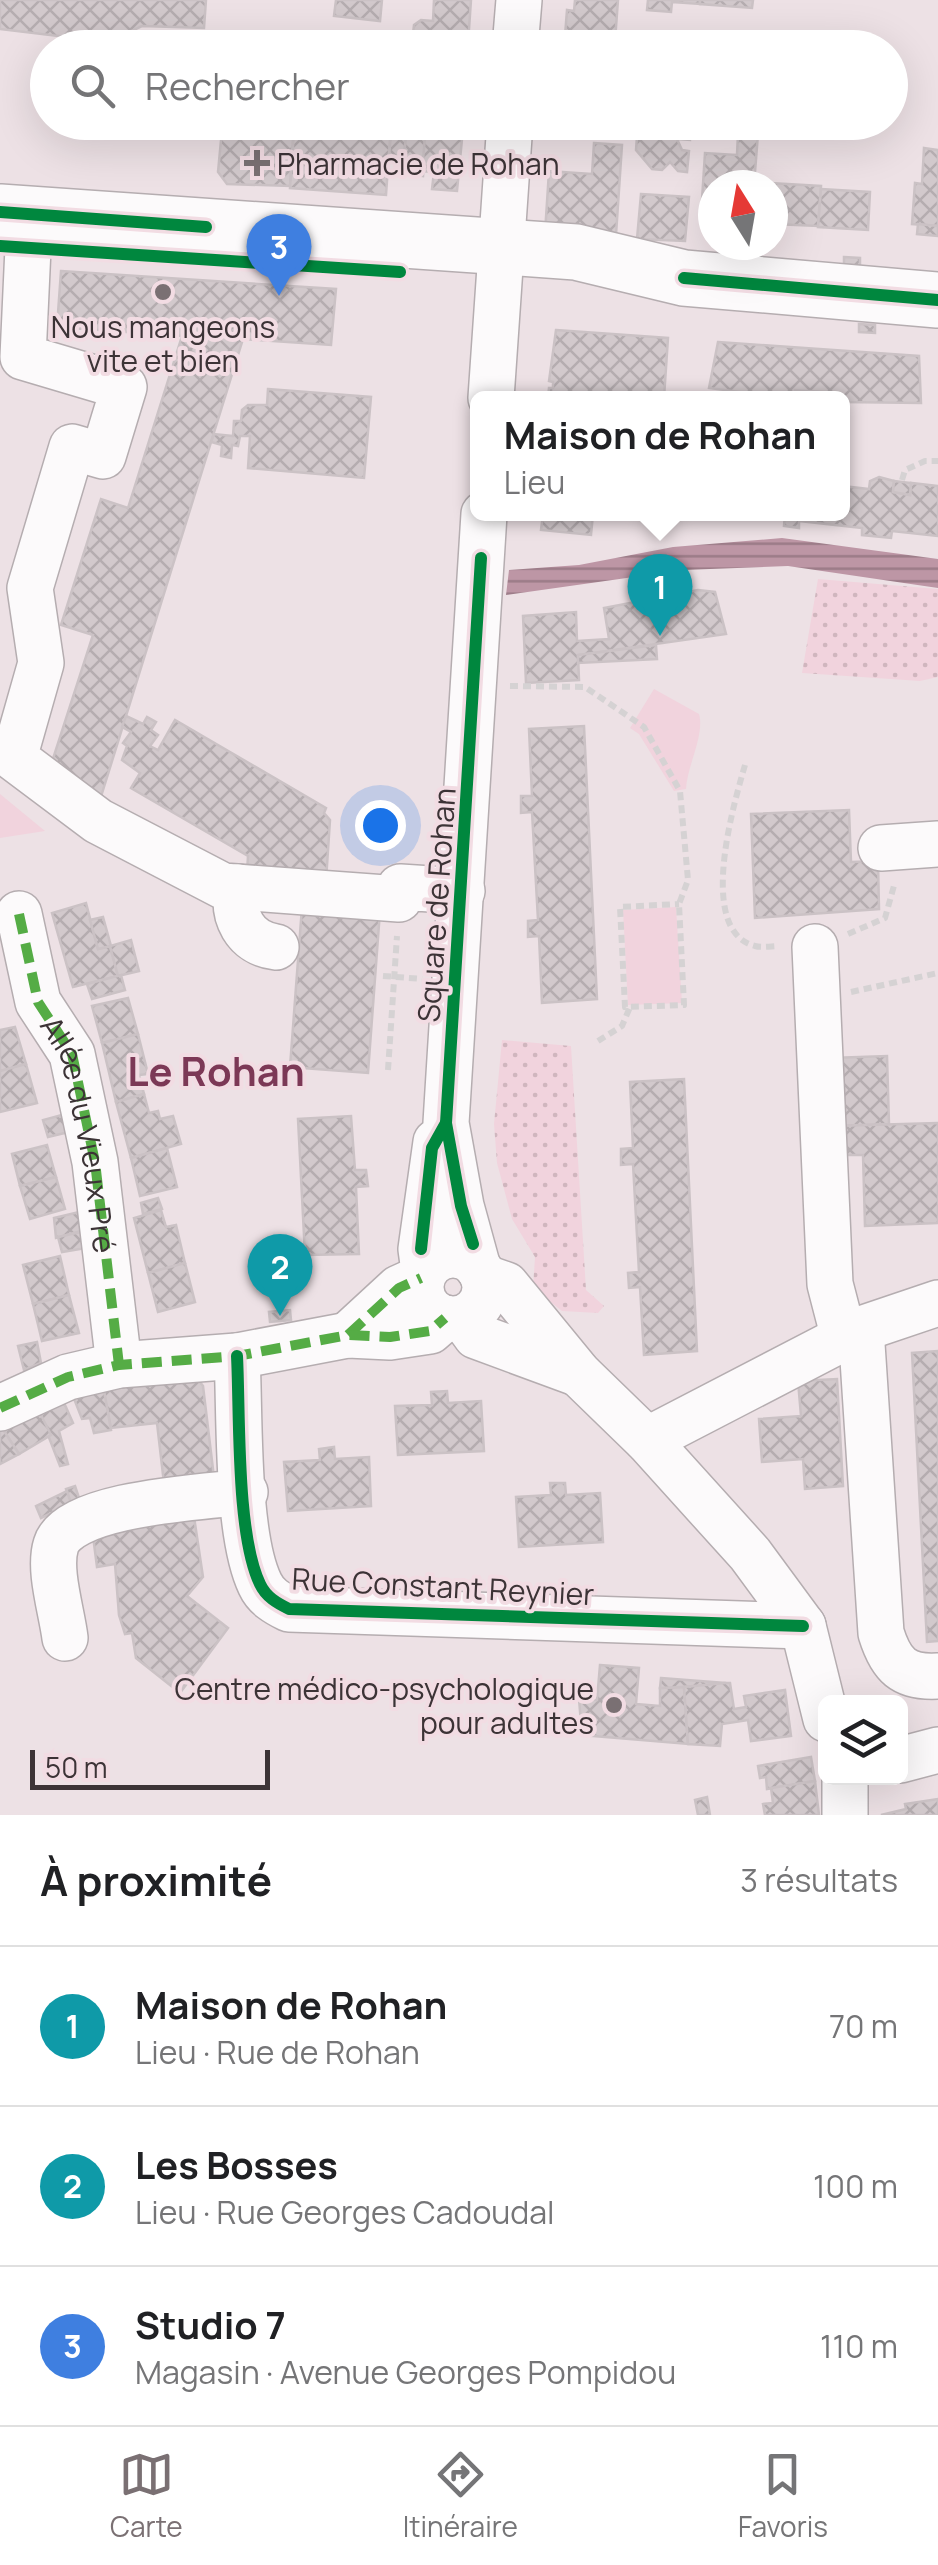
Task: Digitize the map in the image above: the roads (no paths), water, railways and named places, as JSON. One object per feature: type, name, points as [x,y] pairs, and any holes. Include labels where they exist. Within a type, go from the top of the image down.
[{"type":"main road","points":[[9,236],[501,263],[591,254],[684,278],[938,300]]},
{"type":"street","points":[[516,30],[519,0]]},
{"type":"street","points":[[492,391],[508,140]]},
{"type":"street","points":[[9,236],[22,357],[124,387],[103,456],[72,446],[30,588],[41,664],[14,758],[98,821],[222,886],[399,899],[400,887],[462,891]]},
{"type":"street","name":"Square de Rohan","points":[[481,1272],[461,1206],[446,1123],[462,891],[487,687],[484,521]]},
{"type":"street","points":[[238,887],[236,911],[241,926],[252,938],[276,947]]},
{"type":"street","name":"Allée du Vieux Pré","points":[[18,914],[38,1002],[72,1054],[95,1162],[120,1365]]},
{"type":"street","points":[[815,948],[830,1284],[852,1334],[882,1633],[889,1658],[902,1671],[918,1678],[938,1676]]},
{"type":"street","name":"Square de Rohan","points":[[423,1275],[421,1249],[432,1148],[446,1123]]},
{"type":"street","points":[[348,1335],[399,1288],[423,1275],[431,1263],[450,1255],[461,1256],[506,1286],[579,1374],[647,1440],[750,1554],[803,1626],[820,1695]]},
{"type":"street","points":[[0,1408],[68,1376],[120,1365],[237,1356],[348,1335],[390,1337],[430,1331],[479,1306],[481,1272]]},
{"type":"street","points":[[423,1275],[422,1299],[476,1336],[579,1374]]},
{"type":"street","points":[[647,1440],[852,1334],[938,1302]]},
{"type":"street","name":"Rue Constant Reynier","points":[[237,1356],[248,1540],[260,1584],[273,1601],[290,1609],[803,1626]]},
{"type":"street","points":[[65,1638],[54,1550],[60,1534],[85,1519],[118,1509],[245,1492]]},
{"type":"street","points":[[908,1758],[938,1750]]},
{"type":"street","points":[[845,1785],[845,1815]]},
{"type":"place","name":"Pharmacie de Rohan","points":[[257,163]]},
{"type":"place","name":"Nous mangeons vite et bien","points":[[163,292]]},
{"type":"place","name":"Studio 7","points":[[279,296]]},
{"type":"place","name":"Maison de Rohan","points":[[660,636]]},
{"type":"place","name":"Les Bosses","points":[[280,1316]]},
{"type":"place","name":"Centre médico-psychologique pour adultes","points":[[614,1705]]},
{"type":"district","name":"Le Rohan","points":[[216,1070]]}]
